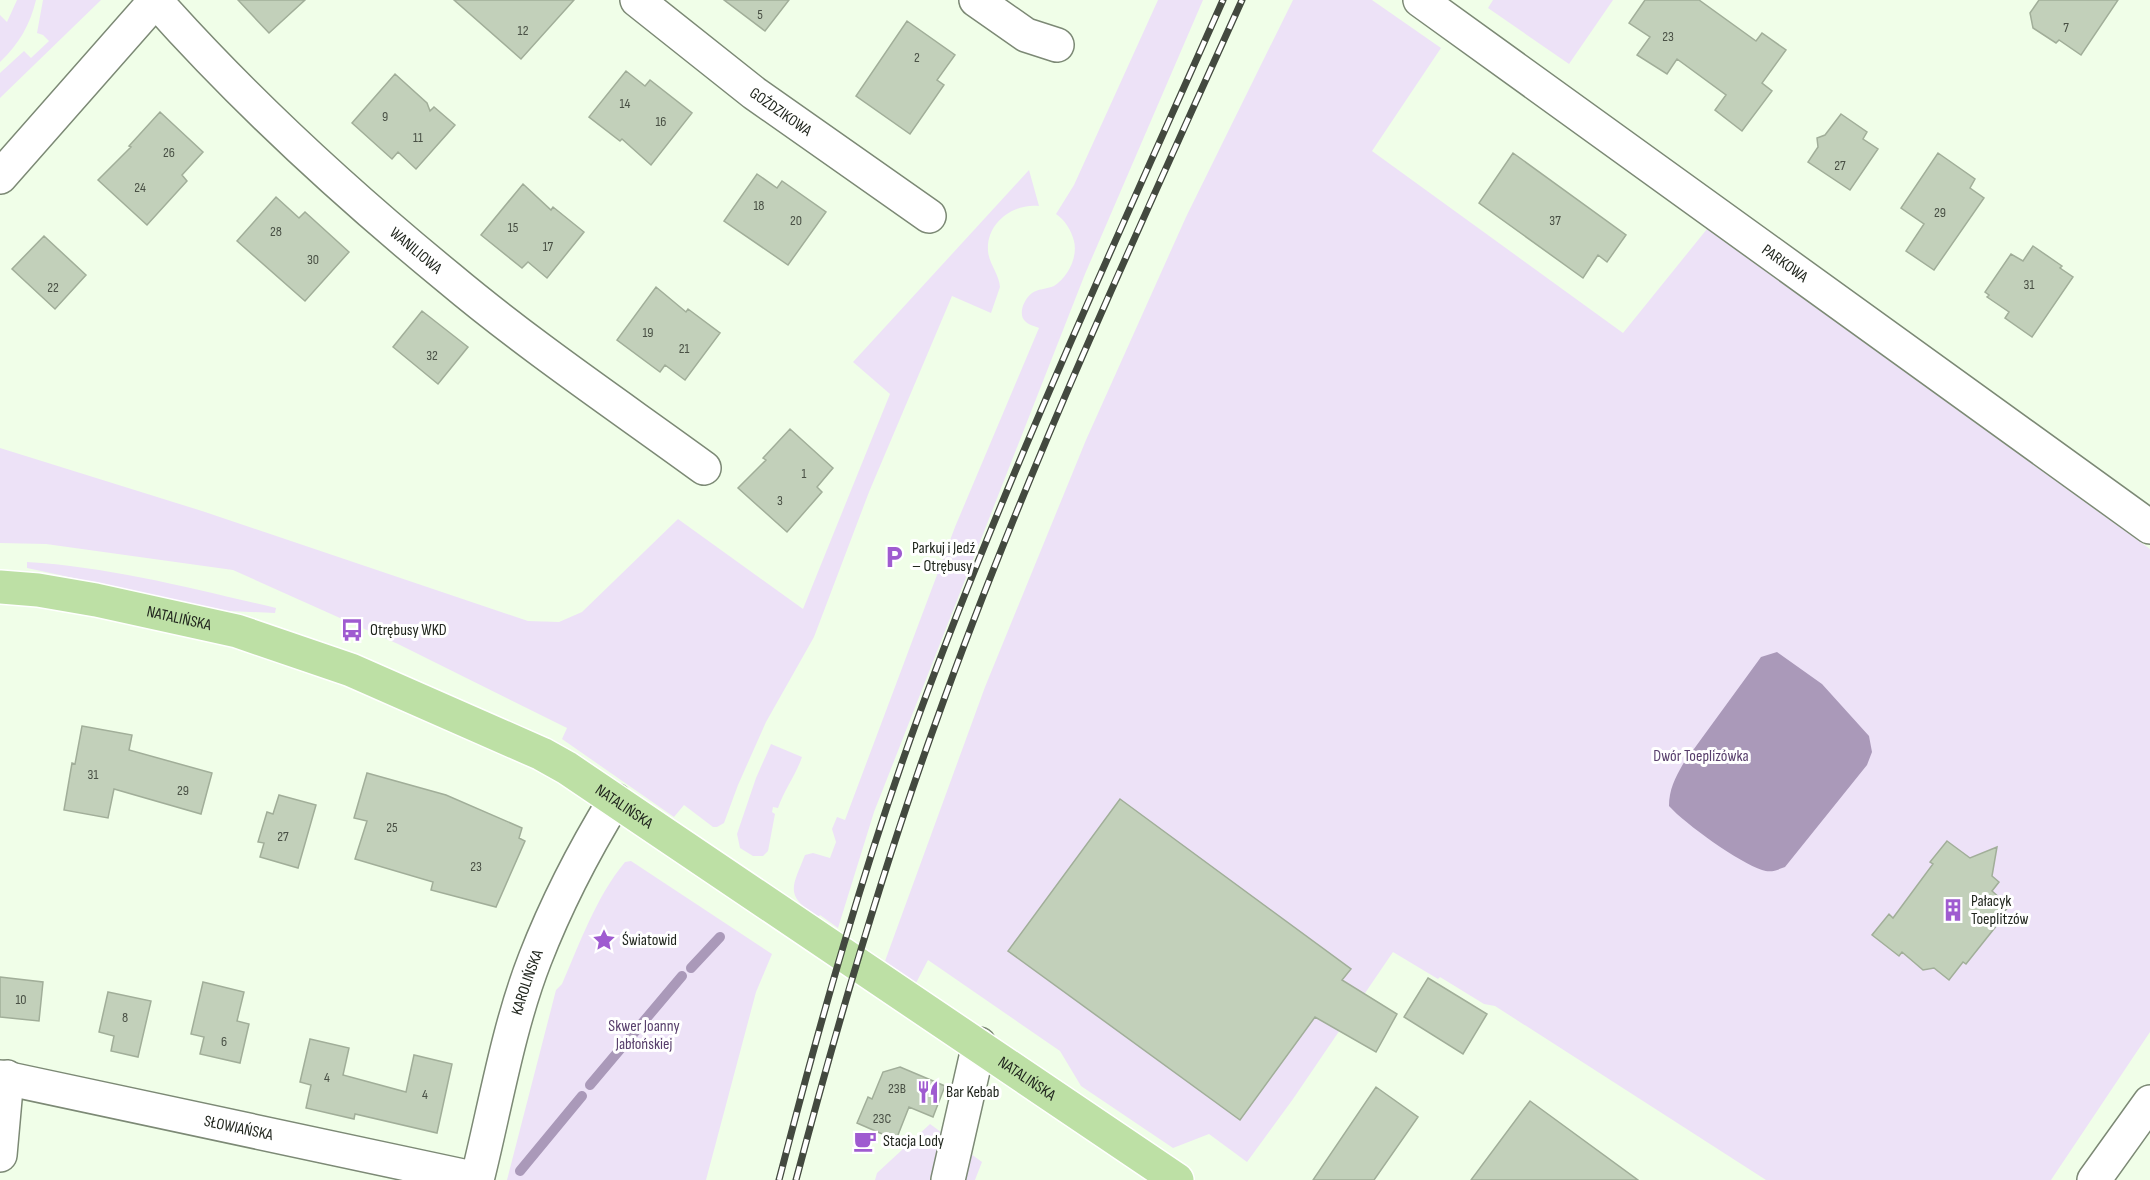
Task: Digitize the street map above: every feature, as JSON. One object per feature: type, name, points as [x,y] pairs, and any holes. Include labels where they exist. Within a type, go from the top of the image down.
[{"type":"main road","name":"NATALIŃSKA","points":[[0,587],[38,590],[96,600],[237,631],[351,670],[542,754],[615,800],[1178,1180]]},
{"type":"street","name":"WANILIOWA","points":[[0,177],[155,0],[299,148],[344,190],[450,280],[704,468]]},
{"type":"street","name":"GOŹDZIKOWA","points":[[637,0],[754,93],[929,216]]},
{"type":"street","points":[[976,0],[1026,35],[1057,45]]},
{"type":"street","name":"PARKOWA","points":[[1420,0],[2150,526]]},
{"type":"street","name":"KAROLIŃSKA","points":[[477,1179],[516,1021],[535,960],[568,889],[615,800]]},
{"type":"street","points":[[948,1180],[979,1044]]},
{"type":"street","points":[[0,1155],[4,1077]]},
{"type":"street","name":"SŁOWIAŃSKA","points":[[4,1077],[477,1179]]},
{"type":"street","points":[[2094,1180],[2150,1102]]},
{"type":"green space","points":[[17,0],[36,0],[23,34],[0,62],[0,15],[7,22]]},
{"type":"green space","points":[[43,0],[101,0],[0,98],[0,73],[24,51],[31,58],[49,41],[37,33]]},
{"type":"green space","points":[[1158,0],[1203,0],[1085,274],[874,812],[838,928],[820,915],[818,917],[800,903],[794,890],[794,883],[805,855],[813,853],[830,858],[836,842],[832,829],[837,817],[845,820],[955,527],[1039,328],[1023,319],[1024,303],[1034,292],[1054,286],[1071,266],[1075,254],[1073,237],[1065,222],[1056,214],[1074,185]]},
{"type":"green space","name":"Dwór Toeplizówka","points":[[1293,0],[1372,0],[1441,48],[1372,151],[1623,333],[1707,229],[2150,549],[2150,1032],[2051,1180],[1766,1180],[1495,1006],[1484,1004],[1393,952],[1293,1099],[1247,1162],[1209,1134],[1173,1148],[1081,1086],[1060,1051],[928,960],[916,983],[885,961],[985,687],[1086,440],[1186,217]]},
{"type":"green space","points":[[1493,0],[1613,0],[1569,64],[1488,8]]},
{"type":"green space","points":[[1029,170],[1039,206],[1029,206],[1011,212],[996,224],[991,232],[988,251],[1000,287],[991,313],[952,296],[869,492],[814,637],[766,722],[724,823],[717,827],[713,827],[684,805],[674,817],[562,739],[567,728],[398,644],[233,570],[46,544],[0,543],[0,448],[202,511],[528,621],[559,622],[582,612],[678,519],[803,609],[890,394],[853,362]]},
{"type":"green space","points":[[27,562],[121,574],[276,608],[275,613],[228,611],[27,568]]},
{"type":"green space","points":[[771,744],[802,757],[778,808],[773,807],[772,812],[775,814],[768,851],[763,856],[753,856],[740,848],[737,834],[756,778]]},
{"type":"green space","name":"Skwer Joanny Jabłońskiej","points":[[631,861],[772,954],[756,992],[706,1180],[507,1180],[556,990],[562,984],[605,890],[625,862]]},
{"type":"green space","points":[[930,1124],[982,1162],[975,1180],[875,1180],[877,1173]]},
{"type":"shaded area","points":[[1777,652],[1822,684],[1869,736],[1872,752],[1867,765],[1785,867],[1768,871],[1752,866],[1713,842],[1669,806],[1673,784],[1683,764],[1761,657]]},
{"type":"building","points":[[238,0],[305,0],[269,33]]},
{"type":"building","points":[[454,0],[574,0],[521,59]]},
{"type":"building","points":[[724,0],[789,0],[765,31]]},
{"type":"building","points":[[1645,0],[1699,0],[1756,41],[1762,33],[1786,50],[1762,83],[1772,91],[1742,131],[1715,110],[1726,95],[1677,59],[1667,74],[1637,55],[1650,37],[1629,23]]},
{"type":"building","points":[[2039,0],[2118,0],[2081,55],[2059,40],[2056,43],[2033,28],[2030,13]]},
{"type":"building","points":[[907,21],[955,55],[937,80],[944,85],[910,134],[856,96]]},
{"type":"building","points":[[626,71],[645,86],[650,80],[692,113],[651,165],[622,139],[620,141],[589,117]]},
{"type":"building","points":[[395,74],[427,103],[430,111],[434,107],[455,125],[416,169],[398,152],[392,159],[352,123]]},
{"type":"building","points":[[160,112],[203,152],[182,175],[187,181],[147,225],[98,180],[131,147],[129,146]]},
{"type":"building","points":[[1841,114],[1867,132],[1863,139],[1878,149],[1850,190],[1808,162],[1818,147],[1817,138],[1825,135]]},
{"type":"building","points":[[1513,153],[1626,235],[1607,262],[1598,255],[1583,278],[1479,203]]},
{"type":"building","points":[[1938,153],[1975,179],[1970,188],[1984,198],[1934,270],[1906,251],[1924,224],[1901,208]]},
{"type":"building","points":[[757,174],[777,188],[782,181],[826,212],[788,265],[724,221]]},
{"type":"building","points":[[523,184],[551,210],[553,207],[584,232],[547,278],[528,262],[522,268],[481,235]]},
{"type":"building","points":[[276,197],[299,218],[305,212],[349,252],[305,301],[237,241]]},
{"type":"building","points":[[44,236],[86,275],[55,309],[12,269]]},
{"type":"building","points":[[2033,246],[2062,266],[2060,268],[2073,277],[2032,337],[2005,318],[2009,312],[1987,297],[1989,295],[1985,292],[2011,254],[2023,261]]},
{"type":"building","points":[[656,287],[686,312],[688,309],[720,333],[685,380],[665,365],[660,372],[617,340]]},
{"type":"building","points":[[422,311],[468,347],[438,384],[393,347]]},
{"type":"building","points":[[790,429],[833,468],[817,487],[822,492],[787,532],[738,488],[766,460],[763,458]]},
{"type":"building","points":[[82,726],[132,735],[129,750],[212,773],[201,814],[114,789],[108,818],[64,810],[72,763],[75,764]]},
{"type":"building","points":[[367,773],[446,795],[522,828],[519,838],[525,841],[496,907],[431,890],[433,882],[355,859],[367,821],[354,818]]},
{"type":"building","points":[[279,795],[316,805],[298,868],[260,857],[264,843],[258,842],[267,812],[273,814]]},
{"type":"building","points":[[1120,799],[1351,969],[1342,980],[1397,1014],[1376,1052],[1315,1017],[1240,1120],[1008,951]]},
{"type":"building","name":"Pałacyk Toeplitzów","points":[[1947,841],[1970,858],[1997,847],[1992,876],[1999,882],[1992,891],[2009,906],[1966,964],[1963,962],[1949,980],[1934,968],[1923,970],[1902,952],[1899,956],[1872,935],[1889,914],[1893,918],[1933,864],[1930,862]]},
{"type":"building","points":[[0,977],[43,982],[39,1021],[0,1017]]},
{"type":"building","points":[[1428,978],[1487,1014],[1463,1054],[1404,1017]]},
{"type":"building","points":[[203,982],[244,992],[237,1021],[249,1024],[240,1063],[200,1054],[204,1037],[191,1034]]},
{"type":"building","points":[[108,992],[151,1001],[138,1057],[111,1051],[114,1036],[99,1032]]},
{"type":"building","points":[[310,1039],[349,1048],[343,1075],[406,1092],[414,1055],[452,1064],[437,1133],[355,1114],[354,1119],[306,1108],[311,1085],[300,1082]]},
{"type":"building","points":[[900,1067],[945,1086],[933,1117],[909,1107],[896,1140],[857,1123],[868,1097],[872,1099],[883,1072]]},
{"type":"building","points":[[1376,1087],[1418,1117],[1374,1180],[1313,1180]]},
{"type":"building","points":[[1530,1101],[1638,1180],[1471,1180]]},
{"type":"waterway","points":[[691,968],[720,937]]},
{"type":"waterway","points":[[590,1085],[682,976]]},
{"type":"waterway","points":[[520,1171],[582,1096]]},
{"type":"railway","points":[[779,1180],[844,944],[880,827],[920,712],[1027,443],[1223,0]]},
{"type":"railway","points":[[796,1180],[879,890],[971,627],[1082,356],[1242,0]]},
{"type":"place","name":"Parkuj i Jedź – Otrębusy","points":[[894,557]]},
{"type":"place","name":"Otrębusy WKD","points":[[352,630]]},
{"type":"place","name":"Pałacyk Toeplitzów","points":[[1953,910]]},
{"type":"place","name":"Światowid","points":[[604,940]]},
{"type":"place","name":"Bar Kebab","points":[[928,1092]]},
{"type":"place","name":"Stacja Lody","points":[[865,1141]]}]
